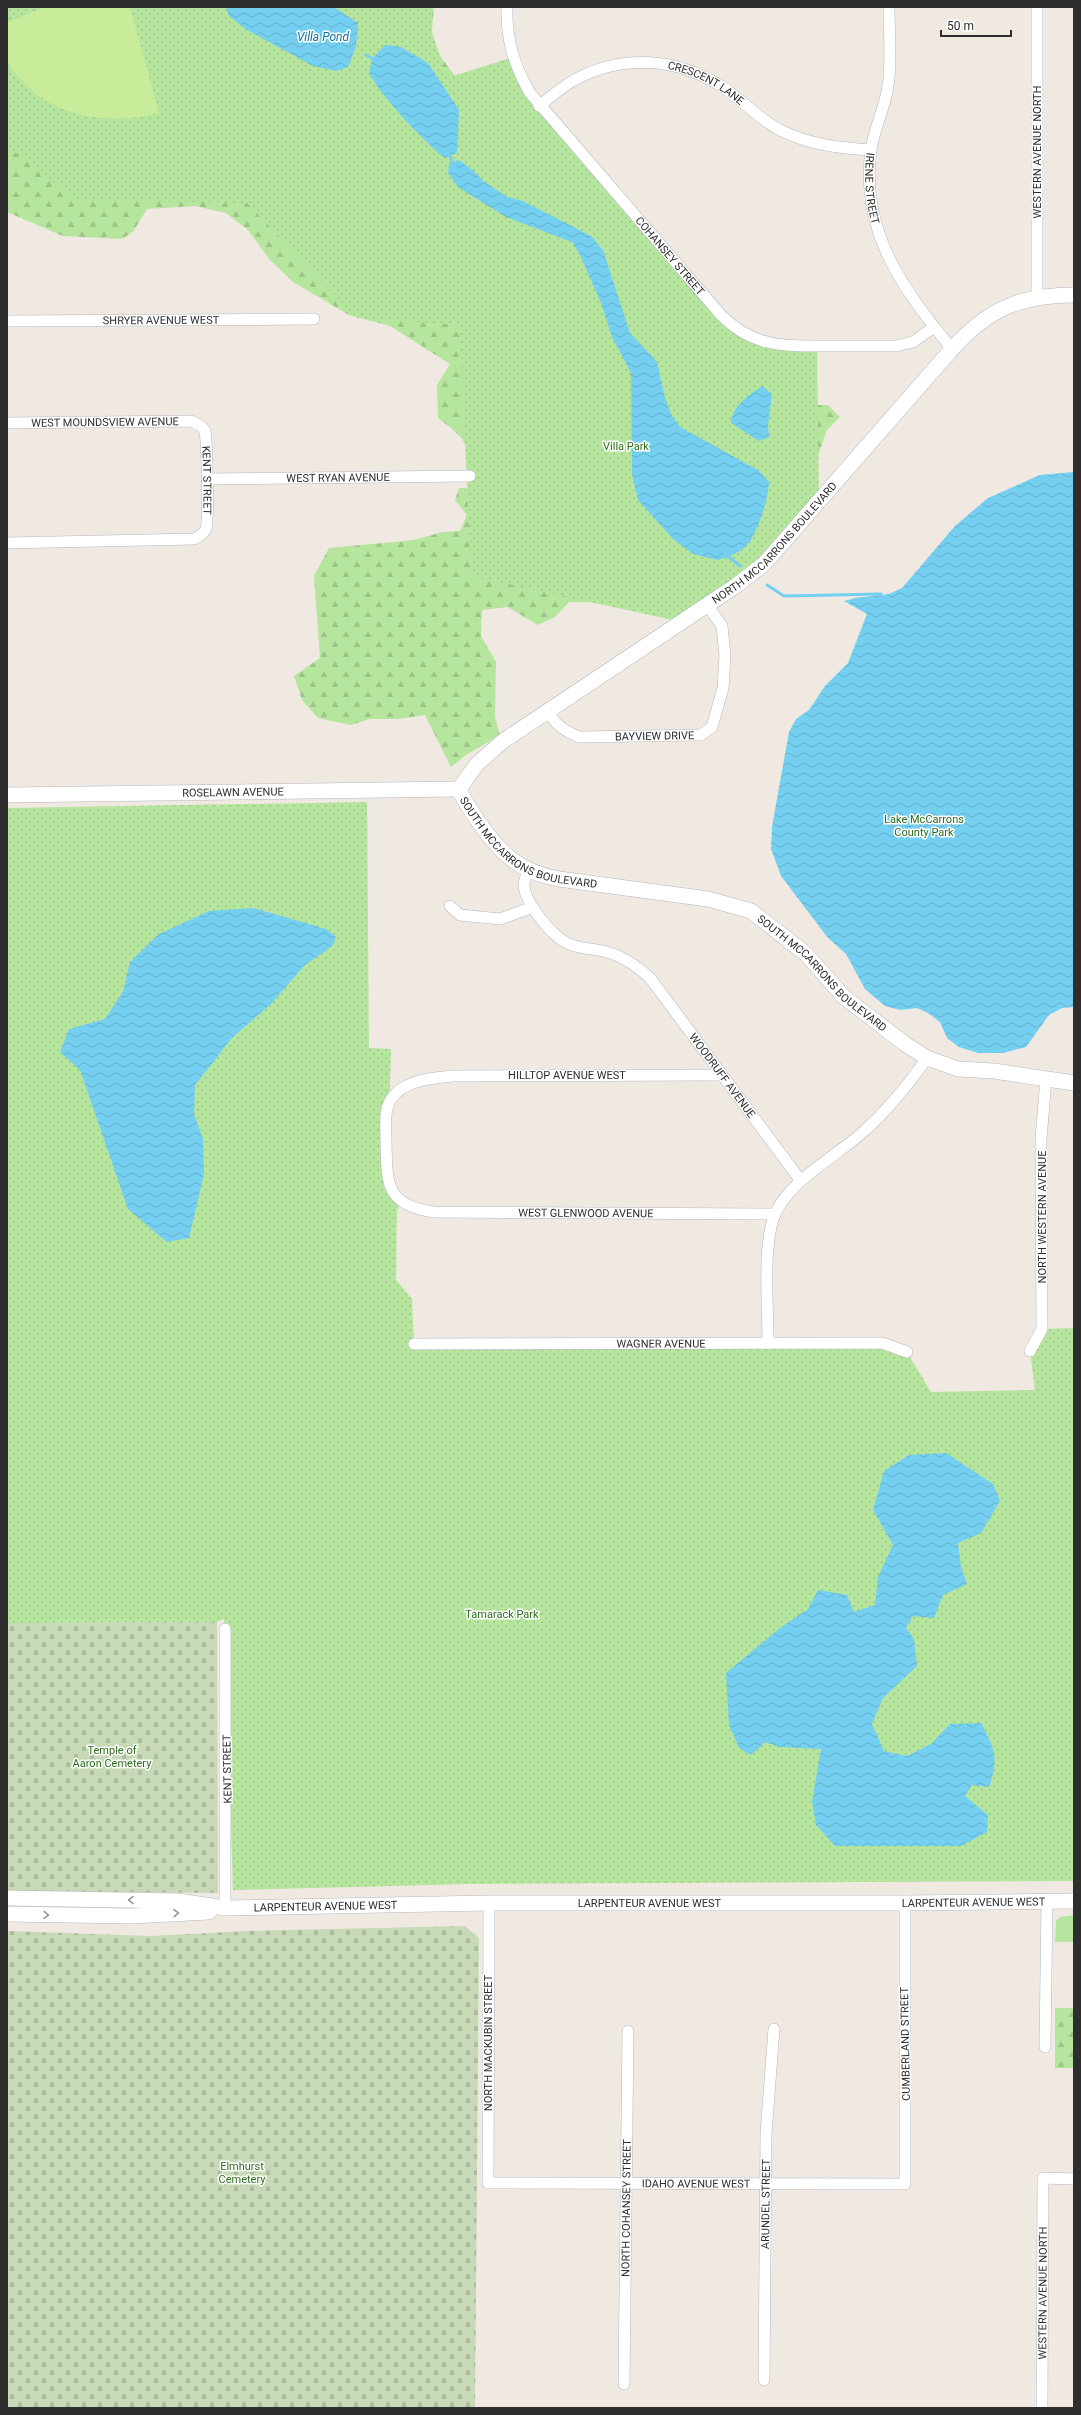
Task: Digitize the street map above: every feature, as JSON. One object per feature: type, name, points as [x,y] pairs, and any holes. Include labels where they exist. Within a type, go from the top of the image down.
[{"type":"street","name":"COHANSEY STREET","points":[[507,7],[509,40],[513,57],[523,82],[539,106],[721,315],[749,337],[775,345],[787,346],[896,346],[913,342],[934,327]]},
{"type":"street","name":"IRENE STREET","points":[[889,7],[888,87],[871,150],[870,186],[872,209],[883,247],[904,286],[952,349]]},
{"type":"street","name":"WESTERN AVENUE NORTH","points":[[1037,7],[1037,296]]},
{"type":"street","name":"CRESCENT LANE","points":[[539,106],[563,87],[594,71],[628,62],[666,64],[685,69],[722,86],[767,122],[799,138],[836,147],[871,150]]},
{"type":"street","name":"NORTH MCCARRONS BOULEVARD","points":[[460,789],[487,753],[764,564],[971,329],[994,313],[1024,299],[1037,296],[1074,295]]},
{"type":"street","name":"SHRYER AVENUE WEST","points":[[7,321],[314,319]]},
{"type":"street","name":"WEST MOUNDSVIEW AVENUE","points":[[7,423],[190,421],[201,426]]},
{"type":"street","name":"KENT STREET","points":[[7,543],[189,540],[202,534],[207,525],[207,479],[206,437],[201,426]]},
{"type":"street","name":"WEST RYAN AVENUE","points":[[207,479],[470,476]]},
{"type":"street","name":"BAYVIEW DRIVE","points":[[548,711],[553,721],[565,731],[579,737],[701,735],[712,727],[723,688],[725,656],[722,626],[706,605]]},
{"type":"street","name":"ROSELAWN AVENUE","points":[[7,795],[460,789]]},
{"type":"street","name":"SOUTH MCCARRONS BOULEVARD","points":[[460,789],[463,799],[495,845],[528,870],[553,878],[708,899],[751,911],[806,954],[844,997],[905,1044],[927,1058],[958,1069],[994,1071],[1074,1083]]},
{"type":"street","name":"WOODRUFF AVENUE","points":[[528,870],[524,885],[533,907],[550,931],[567,944],[616,955],[640,968],[656,985],[801,1181]]},
{"type":"street","points":[[450,906],[460,915],[500,919],[533,907]]},
{"type":"street","points":[[768,1343],[768,1246],[775,1214],[795,1186],[862,1133],[903,1091],[927,1058]]},
{"type":"street","name":"HILLTOP AVENUE WEST","points":[[400,1201],[390,1188],[386,1177],[386,1117],[390,1100],[400,1091],[413,1083],[453,1076],[722,1074]]},
{"type":"street","name":"NORTH WESTERN AVENUE","points":[[1030,1351],[1042,1329],[1041,1139],[1046,1079]]},
{"type":"street","name":"WEST GLENWOOD AVENUE","points":[[400,1201],[415,1209],[434,1212],[775,1214]]},
{"type":"street","name":"WAGNER AVENUE","points":[[414,1344],[882,1343],[907,1352]]},
{"type":"street","name":"KENT STREET","points":[[225,1630],[226,1908]]},
{"type":"street","name":"LARPENTEUR AVENUE WEST","points":[[7,1898],[178,1901],[226,1908],[489,1903],[905,1903],[1074,1901]]},
{"type":"street","points":[[1045,2047],[1046,1901]]},
{"type":"street","name":"NORTH MACKUBIN STREET","points":[[488,2183],[489,1903]]},
{"type":"street","name":"CUMBERLAND STREET","points":[[905,1903],[905,2184]]},
{"type":"street","name":"LARPENTEUR AVENUE WEST","points":[[7,1914],[131,1916],[208,1912],[226,1908]]},
{"type":"street","name":"ARUNDEL STREET","points":[[764,2380],[767,2121],[774,2029]]},
{"type":"street","name":"NORTH COHANSEY STREET","points":[[624,2384],[628,2031]]},
{"type":"street","name":"WESTERN AVENUE NORTH","points":[[1042,2408],[1043,2178],[1074,2179]]},
{"type":"street","name":"IDAHO AVENUE WEST","points":[[488,2183],[905,2184]]},
{"type":"green space","name":"Villa Park","points":[[7,7],[433,7],[430,26],[447,78],[513,57],[520,76],[721,315],[749,337],[817,346],[819,502],[779,548],[682,622],[471,576],[460,325],[357,318],[247,203],[78,200],[7,146]]},
{"type":"green space","points":[[44,7],[130,7],[159,113],[141,117],[123,118],[86,116],[52,104],[23,82],[7,60],[7,23]]},
{"type":"green space","name":"Villa Park","points":[[334,7],[434,7],[431,41],[457,79],[805,405],[828,405],[840,417],[827,430],[819,453],[636,603],[569,602],[555,617],[538,625],[508,607],[482,610],[481,636],[496,662],[495,717],[500,735],[466,755],[451,767],[425,715],[398,719],[370,719],[351,725],[318,718],[302,700],[294,676],[320,658],[314,576],[329,548],[415,540],[442,532],[460,531],[467,515],[455,500],[459,488],[475,488],[472,464],[467,447],[457,433],[438,418],[437,385],[450,364],[390,326],[349,315],[293,282],[270,260],[248,230],[226,213],[195,206],[147,209],[133,232],[122,239],[63,236],[7,212],[7,96]]},
{"type":"green space","name":"Tamarack Park","points":[[367,802],[369,1048],[391,1049],[387,1177],[400,1201],[397,1211],[396,1280],[412,1299],[414,1344],[882,1343],[907,1352],[931,1392],[1035,1390],[1030,1351],[1042,1329],[1074,1328],[1074,1881],[469,1884],[233,1890],[224,1619],[217,1622],[7,1623],[7,808]]},
{"type":"green space","name":"Temple of Aaron Cemetery","points":[[217,1622],[218,1893],[7,1891],[7,1623]]},
{"type":"green space","points":[[1074,1915],[1074,1942],[1055,1942],[1056,1921],[1060,1917]]},
{"type":"green space","name":"Elmhurst Cemetery","points":[[465,1926],[479,1938],[475,2408],[7,2408],[7,1931],[151,1936],[248,1931]]},
{"type":"green space","points":[[1055,2008],[1074,2008],[1074,2068],[1055,2068]]},
{"type":"water","name":"Villa Pond","points":[[226,7],[334,7],[358,23],[356,47],[348,67],[336,71],[313,66],[247,30],[229,16]]},
{"type":"water","points":[[385,45],[401,47],[428,63],[459,110],[457,153],[444,158],[404,118],[369,74],[372,59]]},
{"type":"water","points":[[459,160],[474,171],[483,181],[507,197],[523,201],[591,236],[603,250],[630,333],[657,362],[665,398],[671,414],[680,427],[758,470],[769,482],[765,506],[758,525],[750,541],[740,551],[718,560],[693,554],[673,539],[638,500],[632,474],[631,373],[612,337],[601,303],[580,255],[572,242],[506,217],[458,187],[448,173],[449,164]]},
{"type":"water","points":[[762,386],[772,394],[768,425],[769,437],[759,441],[731,423],[734,412],[738,406]]},
{"type":"water","name":"Lake McCarrons County Park","points":[[1074,472],[1074,1007],[1062,1008],[1049,1015],[1026,1047],[1003,1053],[978,1053],[959,1047],[947,1038],[940,1022],[928,1013],[917,1008],[900,1010],[885,1006],[865,989],[846,954],[828,938],[781,876],[771,849],[772,827],[789,732],[796,719],[809,710],[825,686],[848,663],[867,614],[844,601],[855,598],[889,594],[902,588],[955,526],[988,498],[1040,475]]},
{"type":"water","points":[[253,908],[326,929],[336,937],[332,946],[304,966],[272,1003],[232,1038],[195,1085],[194,1114],[203,1139],[204,1174],[189,1238],[167,1242],[128,1209],[80,1070],[60,1052],[69,1029],[105,1019],[123,992],[130,962],[159,934],[209,911]]},
{"type":"water","points":[[946,1453],[993,1484],[1000,1501],[981,1533],[958,1543],[961,1567],[967,1584],[943,1595],[934,1618],[913,1616],[906,1628],[914,1639],[917,1666],[883,1698],[872,1724],[884,1751],[907,1756],[931,1744],[950,1724],[981,1723],[990,1740],[994,1754],[994,1769],[989,1787],[972,1785],[965,1796],[988,1815],[987,1832],[961,1846],[835,1846],[816,1825],[812,1802],[821,1749],[779,1747],[765,1742],[751,1755],[739,1748],[729,1725],[726,1673],[780,1628],[808,1609],[818,1590],[847,1595],[854,1612],[875,1605],[878,1577],[893,1545],[873,1510],[884,1471],[909,1455]]},
{"type":"waterway","points":[[366,55],[375,60]]},
{"type":"waterway","points":[[448,153],[455,166]]},
{"type":"waterway","points":[[725,554],[740,566]]},
{"type":"waterway","points":[[767,585],[784,596],[881,594]]}]
